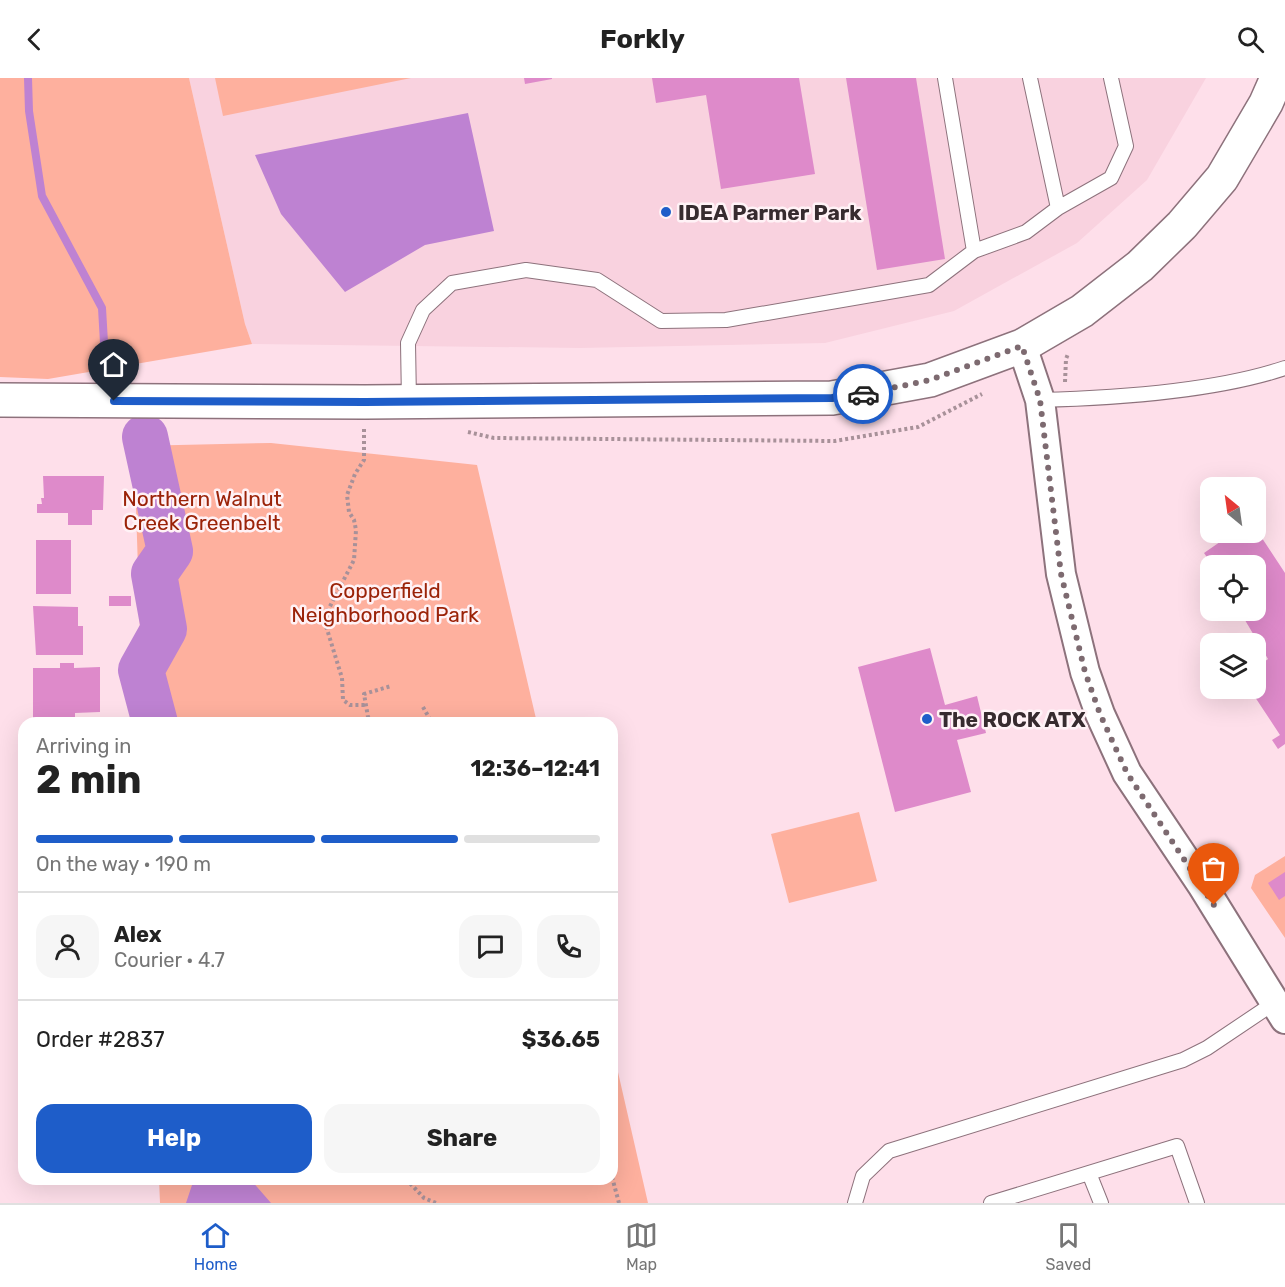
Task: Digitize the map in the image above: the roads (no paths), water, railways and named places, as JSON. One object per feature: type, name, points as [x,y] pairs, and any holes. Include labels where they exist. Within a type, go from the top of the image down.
[{"type":"street","points":[[0,400],[409,401],[832,398],[930,380],[1022,346],[1082,311],[1140,266],[1182,225],[1222,178],[1266,103],[1277,78]]},
{"type":"street","points":[[1022,346],[1040,400],[1061,574],[1085,672],[1100,714],[1127,773],[1202,885],[1280,1011]]},
{"type":"lane","points":[[945,78],[974,250]]},
{"type":"lane","points":[[1030,78],[1058,208]]},
{"type":"lane","points":[[409,401],[408,343],[423,310],[452,283],[526,270],[597,280],[661,321],[726,320],[929,285],[974,250],[1026,232],[1058,208],[1111,178],[1126,146],[1111,78]]},
{"type":"lane","points":[[1040,400],[1115,396],[1206,386],[1254,378],[1285,368]]},
{"type":"lane","points":[[855,1203],[862,1176],[889,1151],[1183,1060],[1280,1011]]},
{"type":"lane","points":[[991,1203],[1177,1146],[1197,1203]]},
{"type":"lane","points":[[1089,1173],[1101,1203]]},
{"type":"waterway","points":[[28,78],[29,111],[42,196],[102,308],[105,360]]},
{"type":"waterway","points":[[145,437],[170,551],[154,574],[164,629],[141,670],[153,717]]},
{"type":"place","name":"IDEA Parmer Park","points":[[666,212]]},
{"type":"place","name":"The ROCK ATX","points":[[927,719]]},
{"type":"park label","name":"Northern Walnut Creek Greenbelt","points":[[202,510]]},
{"type":"park label","name":"Copperfield Neighborhood Park","points":[[385,602]]}]
